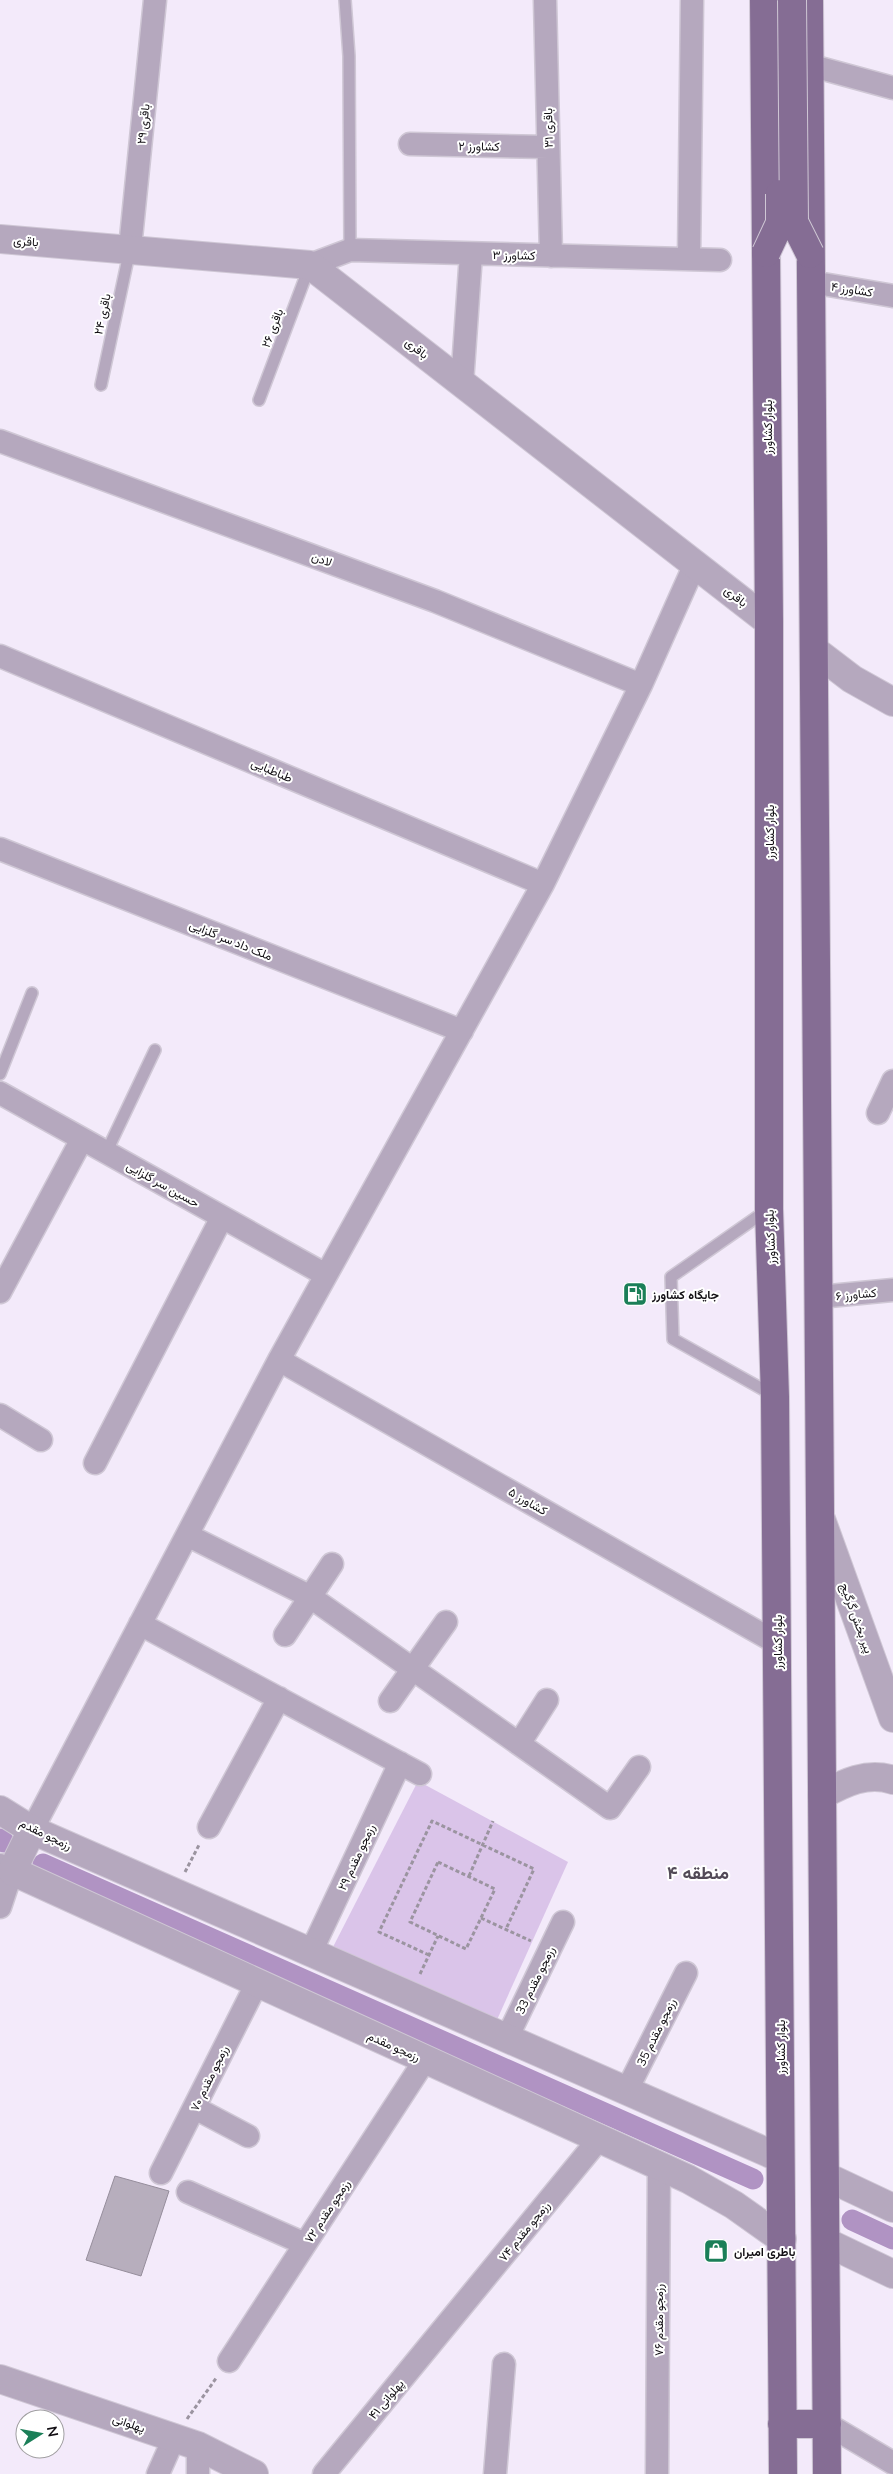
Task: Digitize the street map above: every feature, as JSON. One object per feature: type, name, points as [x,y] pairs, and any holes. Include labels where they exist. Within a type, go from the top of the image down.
[{"type":"main road","name":"بلوار کشاورز","points":[[764,0],[769,622],[769,1209],[775,1396],[783,2474]]},
{"type":"main road","points":[[766,253],[780,223],[778,0]]},
{"type":"main road","points":[[792,0],[794,222],[810,254]]},
{"type":"main road","points":[[808,0],[827,2474]]},
{"type":"main road","points":[[782,2424],[827,2424]]},
{"type":"street","name":"باقری ۲۹","points":[[130,248],[155,0]]},
{"type":"street","name":"باقری ۳۱","points":[[545,0],[551,256]]},
{"type":"street","points":[[688,260],[692,0]]},
{"type":"street","points":[[809,65],[893,88]]},
{"type":"street","name":"کشاورز ۲","points":[[410,144],[548,147]]},
{"type":"street","name":"باقری","points":[[0,239],[130,248],[310,265],[769,622]]},
{"type":"street","name":"کشاورز ۳","points":[[310,265],[350,250],[720,260]]},
{"type":"street","points":[[462,383],[471,254]]},
{"type":"street","name":"کشاورز ۴","points":[[811,282],[893,296]]},
{"type":"street","name":"لادن","points":[[0,441],[435,601],[641,686]]},
{"type":"street","points":[[0,1907],[6,1868],[32,1830],[279,1360],[543,884],[641,686],[695,564]]},
{"type":"street","points":[[814,650],[852,679],[893,702]]},
{"type":"street","name":"طباطبایی","points":[[0,656],[543,884]]},
{"type":"street","name":"ملک داد سر گلزایی","points":[[0,848],[462,1031]]},
{"type":"street","points":[[878,1113],[893,1081]]},
{"type":"street","name":"حسین سر گلزایی","points":[[0,1094],[326,1275]]},
{"type":"street","points":[[0,1292],[82,1139]]},
{"type":"street","points":[[95,1463],[222,1216]]},
{"type":"street","name":"کشاورز ۶","points":[[818,1297],[893,1290]]},
{"type":"street","name":"کشاورز ۵","points":[[279,1360],[777,1643]]},
{"type":"street","points":[[0,1415],[41,1440]]},
{"type":"street","name":"پیر بخش گرگیج","points":[[821,1519],[893,1718]]},
{"type":"street","points":[[187,1536],[308,1596],[610,1808],[639,1766]]},
{"type":"street","points":[[285,1635],[308,1596],[332,1564]]},
{"type":"street","points":[[390,1700],[446,1622]]},
{"type":"street","points":[[140,1624],[420,1774]]},
{"type":"street","points":[[209,1827],[279,1698]]},
{"type":"street","points":[[519,1744],[547,1700]]},
{"type":"street","name":"رزمجو مقدم ۲۹","points":[[311,1952],[400,1763]]},
{"type":"street","points":[[822,1794],[847,1781],[881,1776],[893,1780]]},
{"type":"street","name":"رزمجو مقدم","points":[[0,1810],[32,1830],[780,2158]]},
{"type":"street","name":"رزمجو مقدم","points":[[6,1868],[659,2166],[734,2205],[782,2240]]},
{"type":"street","name":"رزمجو مقدم 33","points":[[507,2038],[563,1922]]},
{"type":"street","name":"رزمجو مقدم 35","points":[[627,2090],[686,1973]]},
{"type":"street","name":"رزمجو مقدم ۷۰","points":[[161,2173],[257,1983]]},
{"type":"street","name":"رزمجو مقدم ۷۲","points":[[229,2361],[425,2060]]},
{"type":"street","points":[[195,2108],[248,2136]]},
{"type":"street","name":"رزمجو مقدم ۷۴","points":[[448,2324],[599,2139]]},
{"type":"street","name":"رزمجو مقدم ۷۶","points":[[657,2474],[659,2166]]},
{"type":"street","points":[[825,2176],[893,2208]]},
{"type":"street","points":[[188,2192],[305,2244]]},
{"type":"street","points":[[826,2242],[893,2274]]},
{"type":"street","name":"پهلوانی ۴۱","points":[[324,2474],[448,2324]]},
{"type":"street","points":[[494,2474],[504,2364]]},
{"type":"street","name":"پهلوانی","points":[[0,2379],[186,2442],[254,2474]]},
{"type":"street","points":[[827,2424],[893,2463]]},
{"type":"street","points":[[158,2474],[186,2442],[198,2474]]},
{"type":"lane","points":[[345,0],[349,56],[350,250]]},
{"type":"lane","name":"باقری ۲۴","points":[[101,385],[130,248]]},
{"type":"lane","name":"باقری ۲۶","points":[[259,400],[310,265]]},
{"type":"lane","points":[[0,1074],[32,993]]},
{"type":"lane","points":[[106,1152],[155,1050]]},
{"type":"lane","points":[[769,1209],[670,1277],[673,1339],[775,1396]]},
{"type":"path","points":[[438,1936],[429,1955],[379,1932],[432,1821],[534,1869],[506,1930]]},
{"type":"path","points":[[469,1876],[493,1821]]},
{"type":"path","points":[[174,1892],[209,1827]]},
{"type":"path","points":[[438,1862],[469,1876],[495,1889],[466,1949],[410,1922],[438,1862]]},
{"type":"path","points":[[481,1918],[550,1949]]},
{"type":"path","points":[[186,2442],[229,2361]]},
{"type":"shaded area","points":[[418,1781],[568,1862],[496,2022],[333,1947]]},
{"type":"building","points":[[115,2176],[169,2191],[141,2276],[86,2260]]},
{"type":"waterway","points":[[0,1839],[4,1842]]},
{"type":"waterway","points":[[43,1864],[753,2179]]},
{"type":"waterway","points":[[852,2220],[893,2239]]},
{"type":"place","name":"جایگاه کشاورز","points":[[635,1294]]},
{"type":"place","name":"باطری امیران","points":[[716,2251]]},
{"type":"district","name":"منطقه ۴","points":[[698,1872]]}]
